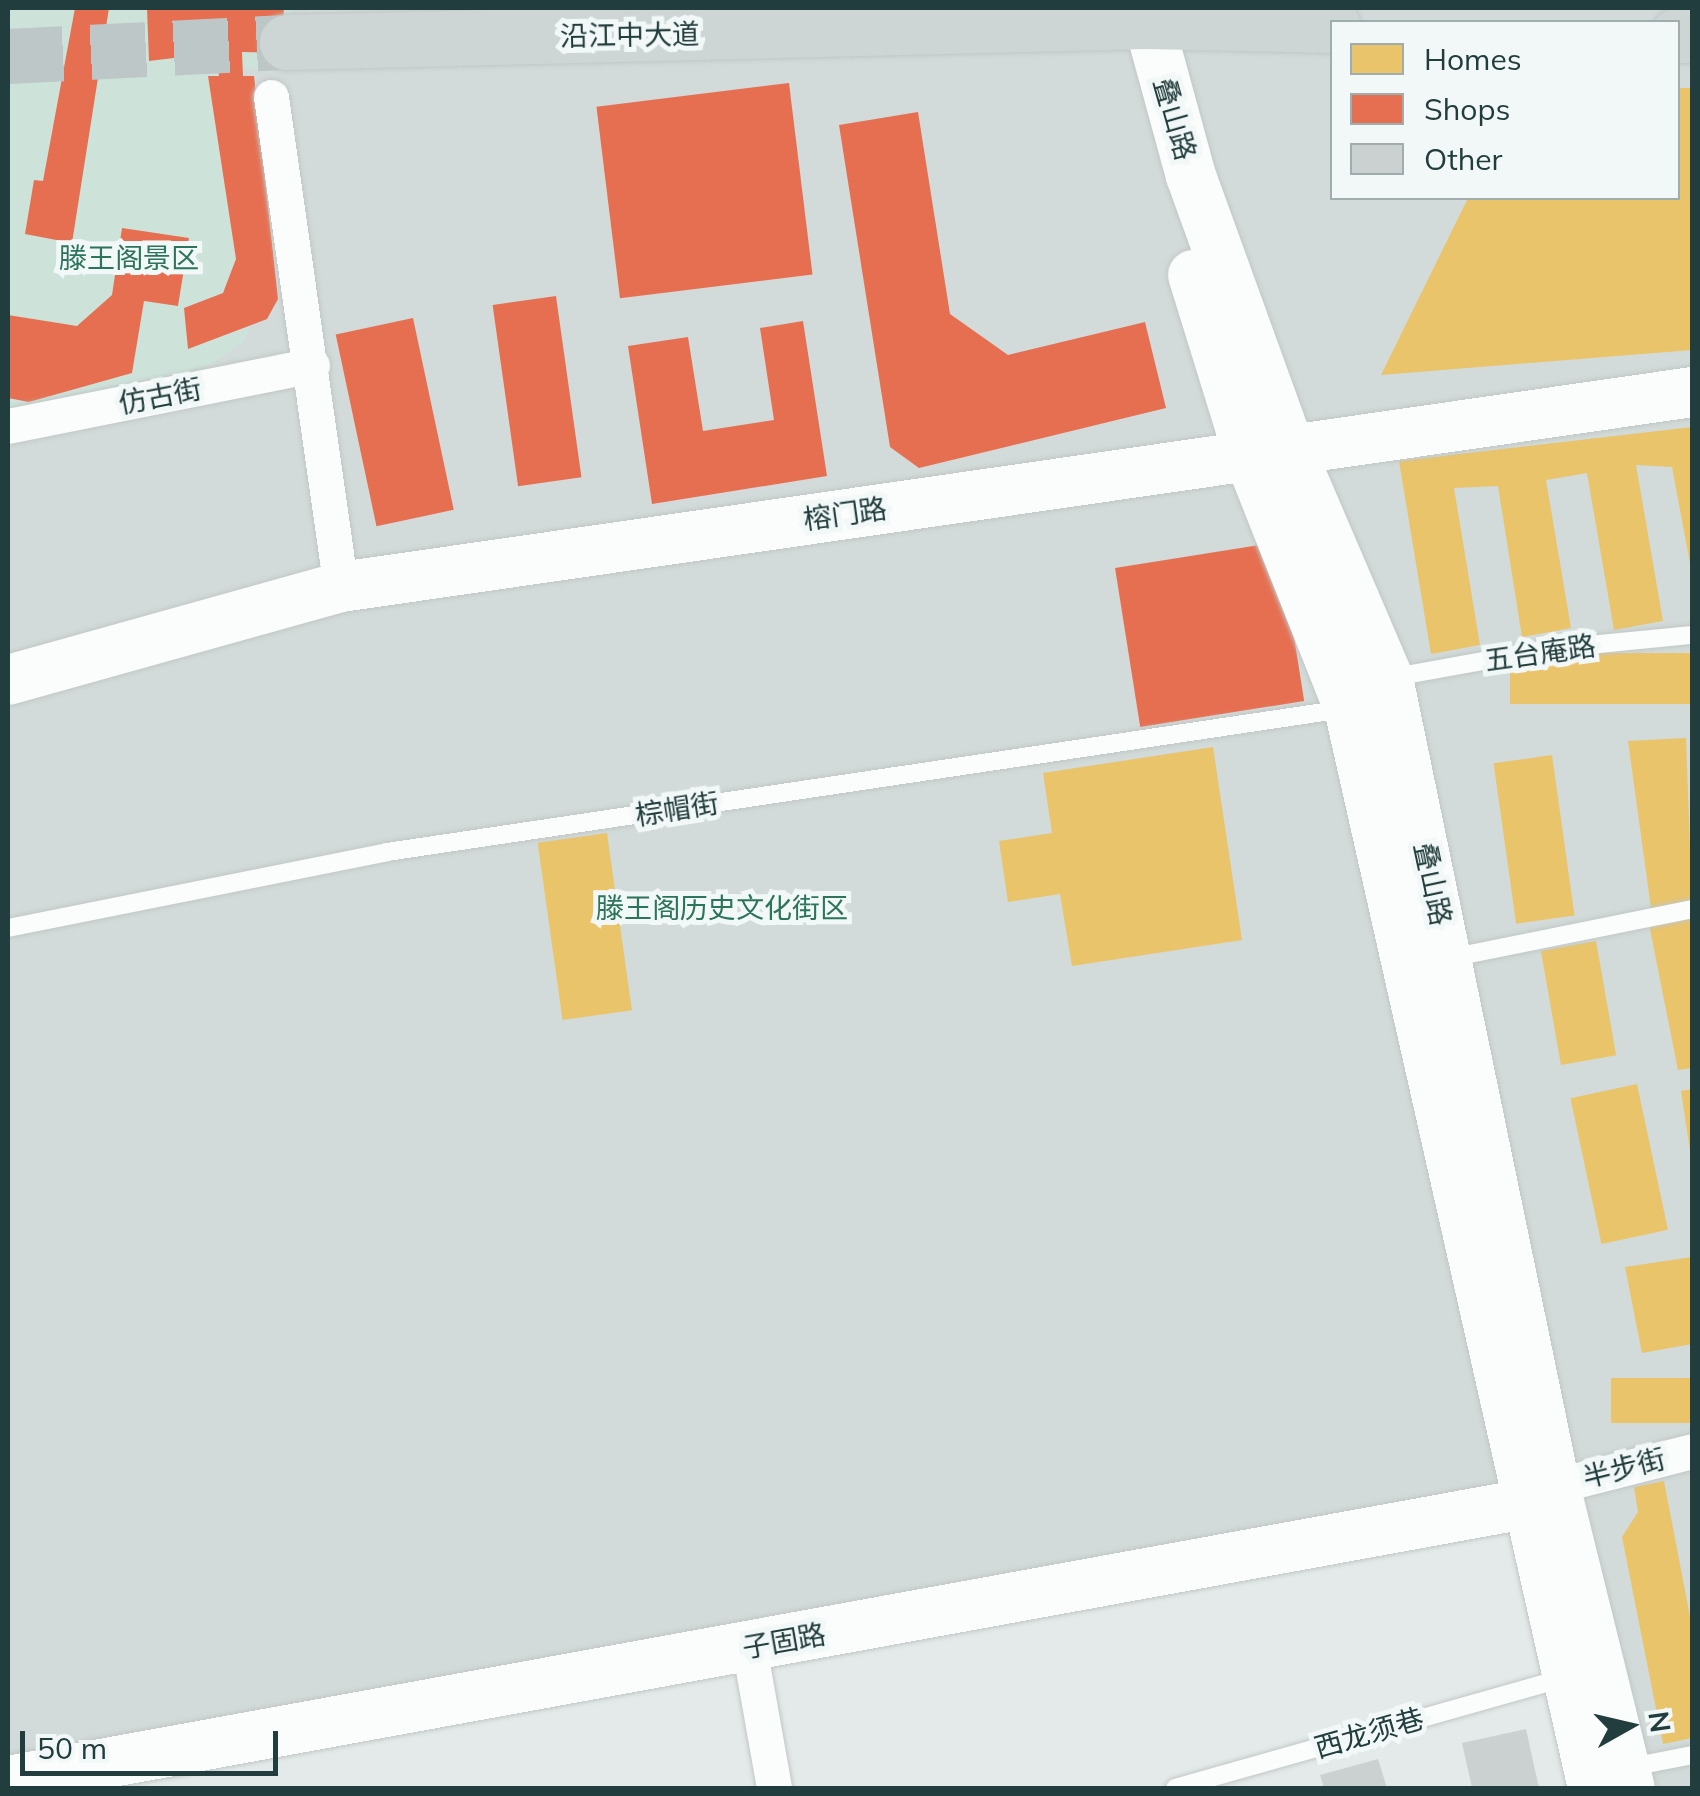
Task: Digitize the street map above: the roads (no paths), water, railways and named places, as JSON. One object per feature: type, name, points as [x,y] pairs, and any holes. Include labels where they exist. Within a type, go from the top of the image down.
[{"type":"main road","name":"沿江中大道","points":[[287,42],[1130,15],[1330,24]]},
{"type":"main road","name":"叠山路","points":[[1130,15],[1350,708],[1540,1495],[1616,1782]]},
{"type":"main road","name":"榕门路","points":[[8,680],[341,587],[1692,392]]},
{"type":"main road","name":"叠山路","points":[[1270,452],[1388,678],[1449,958],[1540,1495],[1564,1678],[1616,1782]]},
{"type":"main road","name":"子固路","points":[[39,1782],[1540,1495]]},
{"type":"street","points":[[271,97],[341,587]]},
{"type":"street","name":"仿古街","points":[[8,426],[312,366]]},
{"type":"street","name":"半步街","points":[[1540,1495],[1692,1451]]},
{"type":"street","points":[[749,1647],[774,1788]]},
{"type":"lane","name":"五台庵路","points":[[1388,678],[1548,649],[1692,635]]},
{"type":"lane","name":"棕帽街","points":[[8,928],[387,852],[1350,708]]},
{"type":"lane","points":[[1449,958],[1692,909]]},
{"type":"lane","name":"西龙须巷","points":[[1174,1788],[1564,1678]]},
{"type":"lane","points":[[1616,1782],[1692,1755]]},
{"type":"tunnel","points":[[8,56],[287,42]]},
{"type":"park label","name":"滕王阁景区","points":[[129,258]]},
{"type":"park label","name":"滕王阁历史文化街区","points":[[722,908]]}]
